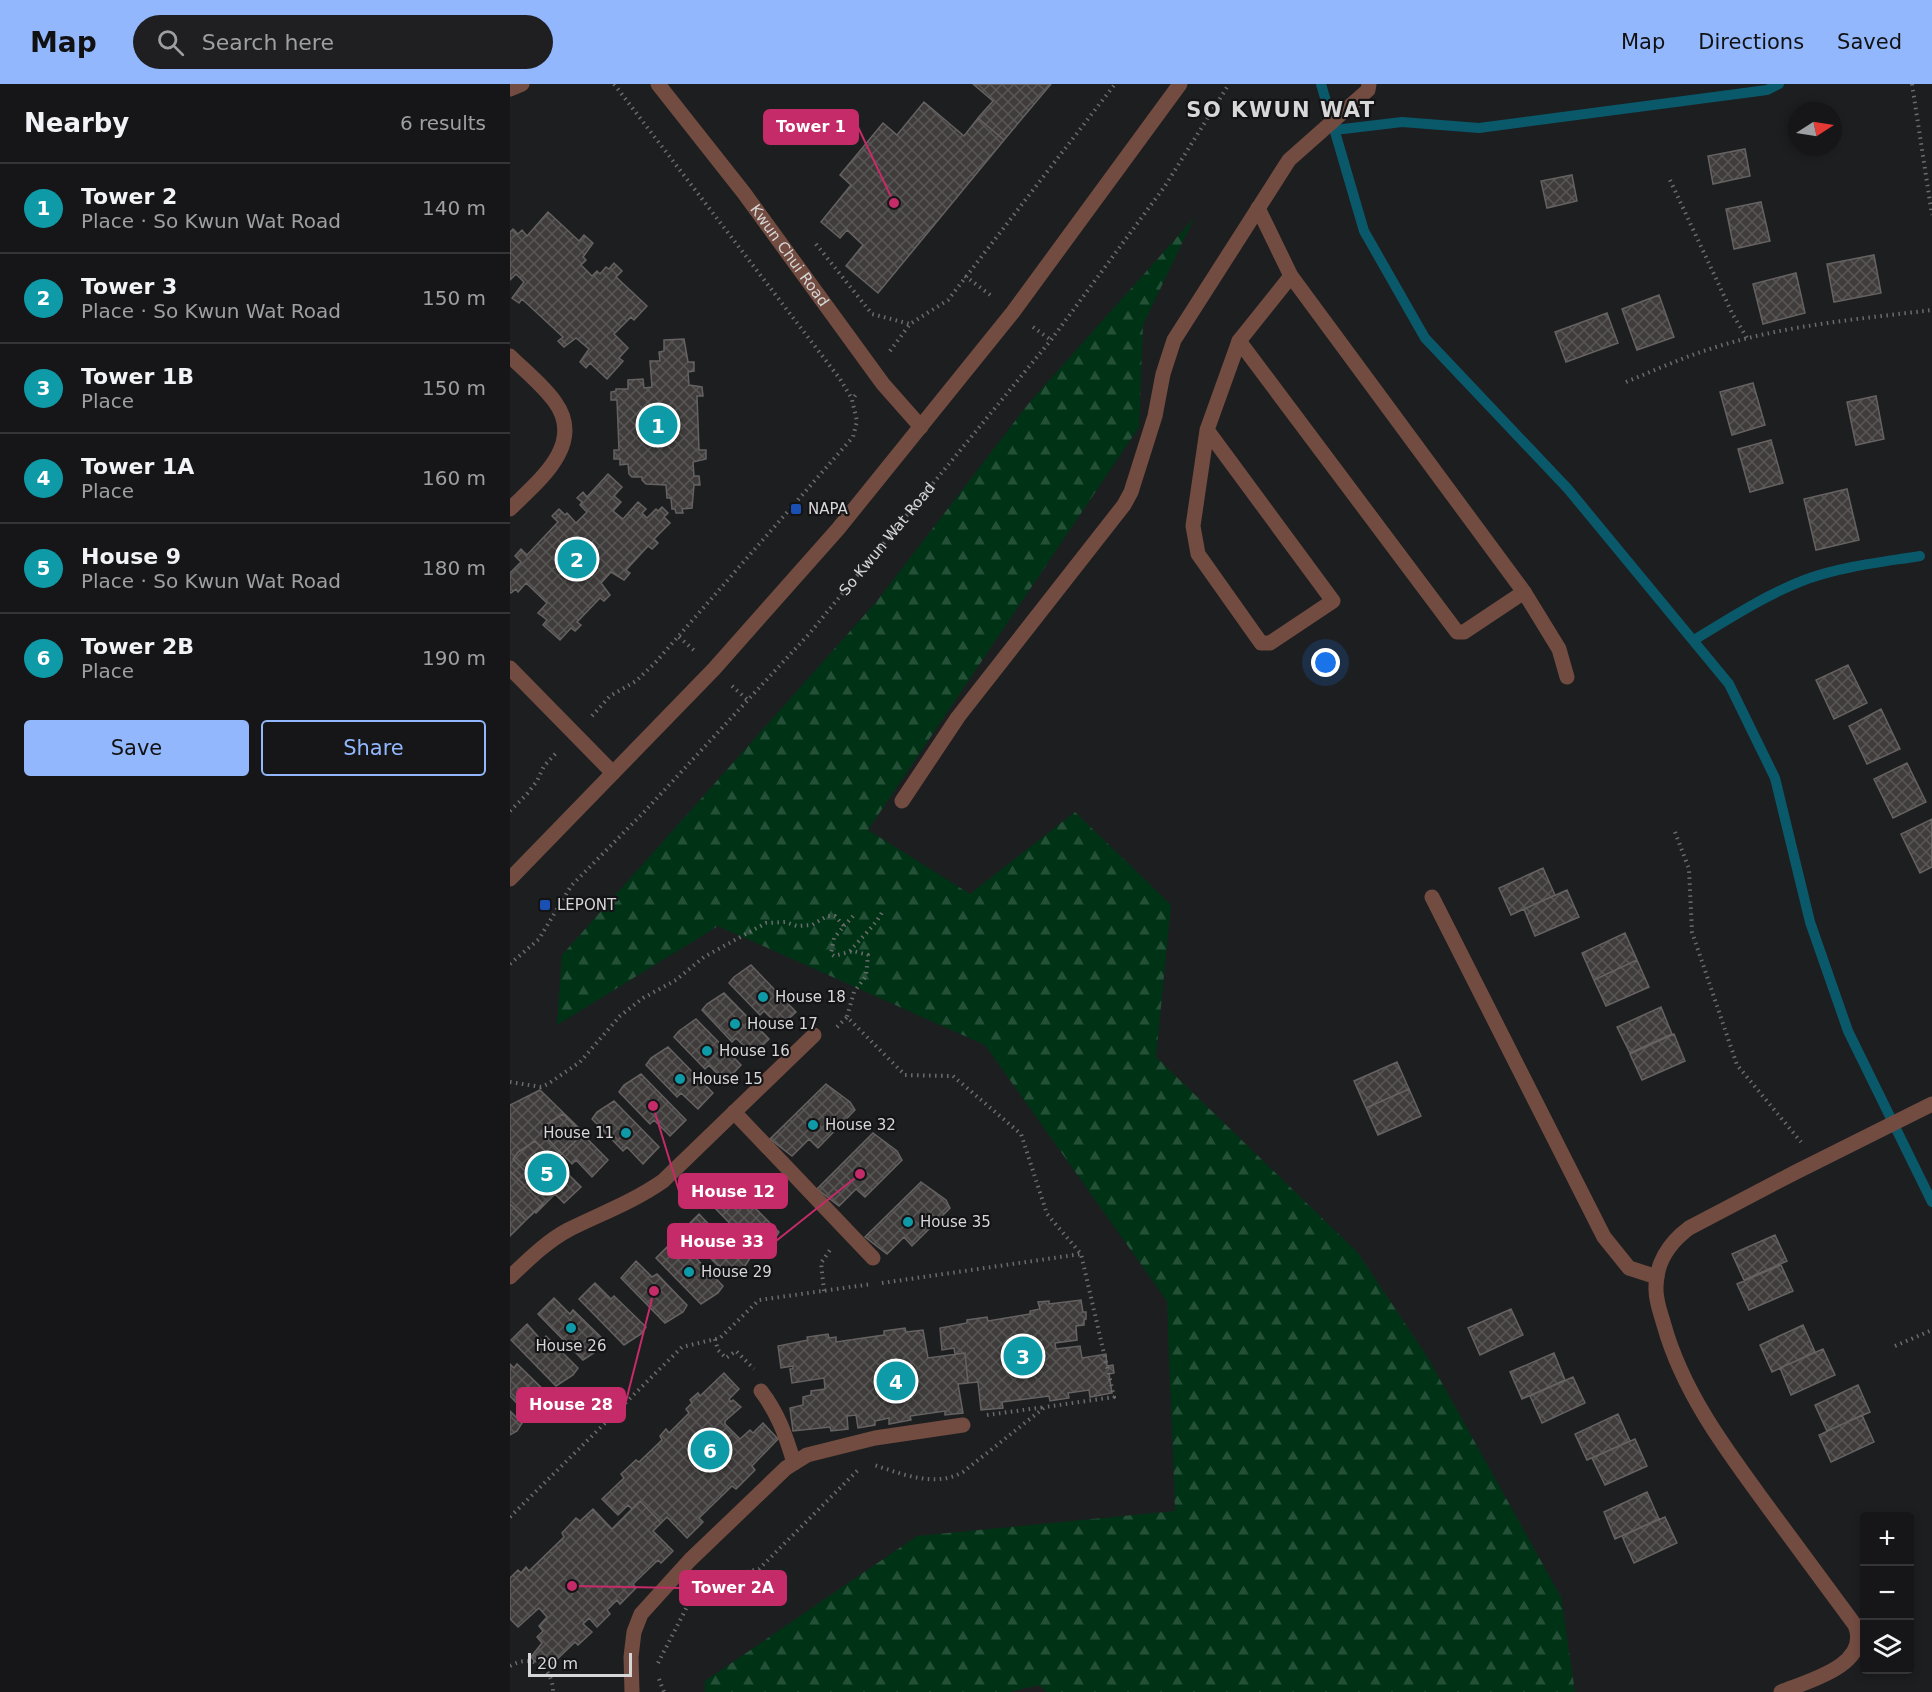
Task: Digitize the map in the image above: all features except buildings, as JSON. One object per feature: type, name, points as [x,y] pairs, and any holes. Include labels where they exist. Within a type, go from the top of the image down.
[{"type":"street","points":[[510,89],[522,84]]},
{"type":"street","name":"Kwun Chui Road","points":[[658,84],[744,193],[874,371],[921,427]]},
{"type":"street","points":[[510,879],[729,652],[838,529],[1013,312],[1179,84]]},
{"type":"street","points":[[902,801],[958,717],[1124,505],[1131,492],[1155,416],[1163,374],[1174,340],[1289,160],[1368,90],[1369,84]]},
{"type":"street","points":[[1258,208],[1291,276],[1524,592],[1559,649],[1567,677]]},
{"type":"street","points":[[1207,430],[1333,601],[1270,644],[1261,643],[1198,554],[1193,526],[1207,430],[1239,341],[1291,276]]},
{"type":"street","points":[[1239,341],[1457,632],[1464,632],[1524,592]]},
{"type":"street","points":[[510,356],[557,404],[563,417],[565,432],[563,447],[556,461],[510,509]]},
{"type":"street","points":[[510,668],[613,773]]},
{"type":"street","points":[[1432,897],[1604,1237],[1629,1268],[1657,1277]]},
{"type":"street","points":[[510,1277],[566,1231],[642,1196],[663,1181],[814,1035]]},
{"type":"street","points":[[1781,1692],[1823,1676],[1843,1664],[1855,1651],[1858,1634],[1855,1625],[1734,1461],[1681,1375],[1659,1307],[1656,1292],[1657,1277],[1664,1254],[1675,1238],[1689,1228],[1928,1106]]},
{"type":"street","points":[[734,1112],[873,1258]]},
{"type":"street","points":[[761,1391],[778,1417],[794,1463]]},
{"type":"street","points":[[632,1692],[631,1657],[634,1632],[641,1614],[690,1560],[786,1468],[807,1455],[875,1438],[963,1425]]},
{"type":"path","points":[[510,811],[537,781],[544,766],[610,696],[636,681],[655,663],[853,437],[857,421],[852,400],[833,369],[614,84]]},
{"type":"path","points":[[852,400],[910,324],[948,300],[1115,84]]},
{"type":"path","name":"So Kwun Wat Road","points":[[510,964],[539,939],[571,886],[645,811],[809,634],[1052,340],[1165,186],[1229,84]]},
{"type":"path","points":[[1912,84],[1932,215]]},
{"type":"path","points":[[1670,180],[1733,315],[1748,339]]},
{"type":"path","points":[[1626,382],[1707,350],[1748,339],[1851,320],[1932,310]]},
{"type":"path","points":[[1675,832],[1689,869],[1692,932],[1737,1065],[1818,1161]]},
{"type":"path","points":[[850,952],[879,919],[883,910]]},
{"type":"path","points":[[855,914],[834,938],[831,954],[834,956],[850,952],[865,953],[868,959],[866,976],[854,992],[847,1017],[905,1075],[953,1076],[1021,1134],[1047,1214],[1082,1254],[1114,1397],[963,1418],[963,1425]]},
{"type":"path","points":[[510,1082],[541,1087],[548,1084],[580,1062],[620,1016],[643,998],[676,980],[705,957],[766,923],[785,922],[797,926],[812,925],[826,916],[833,915],[844,926]]},
{"type":"path","points":[[824,1291],[821,1263],[826,1253],[849,1233]]},
{"type":"path","points":[[510,1517],[682,1347],[720,1338],[759,1300],[1082,1254]]},
{"type":"path","points":[[1895,1346],[1932,1330]]},
{"type":"path","points":[[715,1339],[718,1350],[726,1358],[736,1351],[756,1371],[748,1378]]},
{"type":"path","points":[[870,1464],[923,1480],[953,1477],[963,1472],[1045,1407]]},
{"type":"path","points":[[703,1583],[759,1569],[861,1467]]},
{"type":"path","points":[[663,1692],[655,1670],[692,1598]]},
{"type":"path","points":[[510,1666],[530,1661],[542,1664],[549,1673],[553,1692]]},
{"type":"green space","points":[[1194,218],[1143,325],[1139,427],[868,830],[970,894],[1075,812],[1171,905],[1156,1057],[1358,1253],[1428,1358],[1561,1597],[1575,1692],[1047,1692],[1039,1685],[1010,1692],[705,1692],[705,1681],[917,1536],[1175,1511],[1167,1301],[985,1045],[718,926],[557,1025],[562,955],[877,601],[1029,403]]},
{"type":"waterway","points":[[1321,84],[1364,231],[1425,338],[1568,489],[1729,684],[1775,778],[1810,922],[1848,1031],[1932,1202]]},
{"type":"waterway","points":[[1335,130],[1402,122],[1479,128],[1767,90],[1779,84]]},
{"type":"waterway","points":[[1694,640],[1763,599],[1807,579],[1849,568],[1920,556]]},
{"type":"place","name":"Tower 1","points":[[894,203]]},
{"type":"place","name":"Tower 2","points":[[658,425]]},
{"type":"place","name":"NAPA","points":[[796,509]]},
{"type":"place","name":"Tower 3","points":[[577,559]]},
{"type":"place","name":"LEPONT","points":[[545,905]]},
{"type":"place","name":"House 18","points":[[763,997]]},
{"type":"place","name":"House 17","points":[[735,1024]]},
{"type":"place","name":"House 16","points":[[707,1051]]},
{"type":"place","name":"House 15","points":[[680,1079]]},
{"type":"place","name":"House 12","points":[[653,1106]]},
{"type":"place","name":"House 32","points":[[813,1125]]},
{"type":"place","name":"House 11","points":[[626,1133]]},
{"type":"place","name":"House 9","points":[[547,1173]]},
{"type":"place","name":"House 33","points":[[860,1174]]},
{"type":"place","name":"House 35","points":[[908,1222]]},
{"type":"place","name":"House 29","points":[[689,1272]]},
{"type":"place","name":"House 28","points":[[654,1291]]},
{"type":"place","name":"House 26","points":[[571,1328]]},
{"type":"place","name":"Tower 1B","points":[[1023,1356]]},
{"type":"place","name":"Tower 1A","points":[[896,1381]]},
{"type":"place","name":"Tower 2B","points":[[710,1450]]},
{"type":"place","name":"Tower 2A","points":[[572,1586]]},
{"type":"district","name":"SO KWUN WAT","points":[[1281,110]]}]
